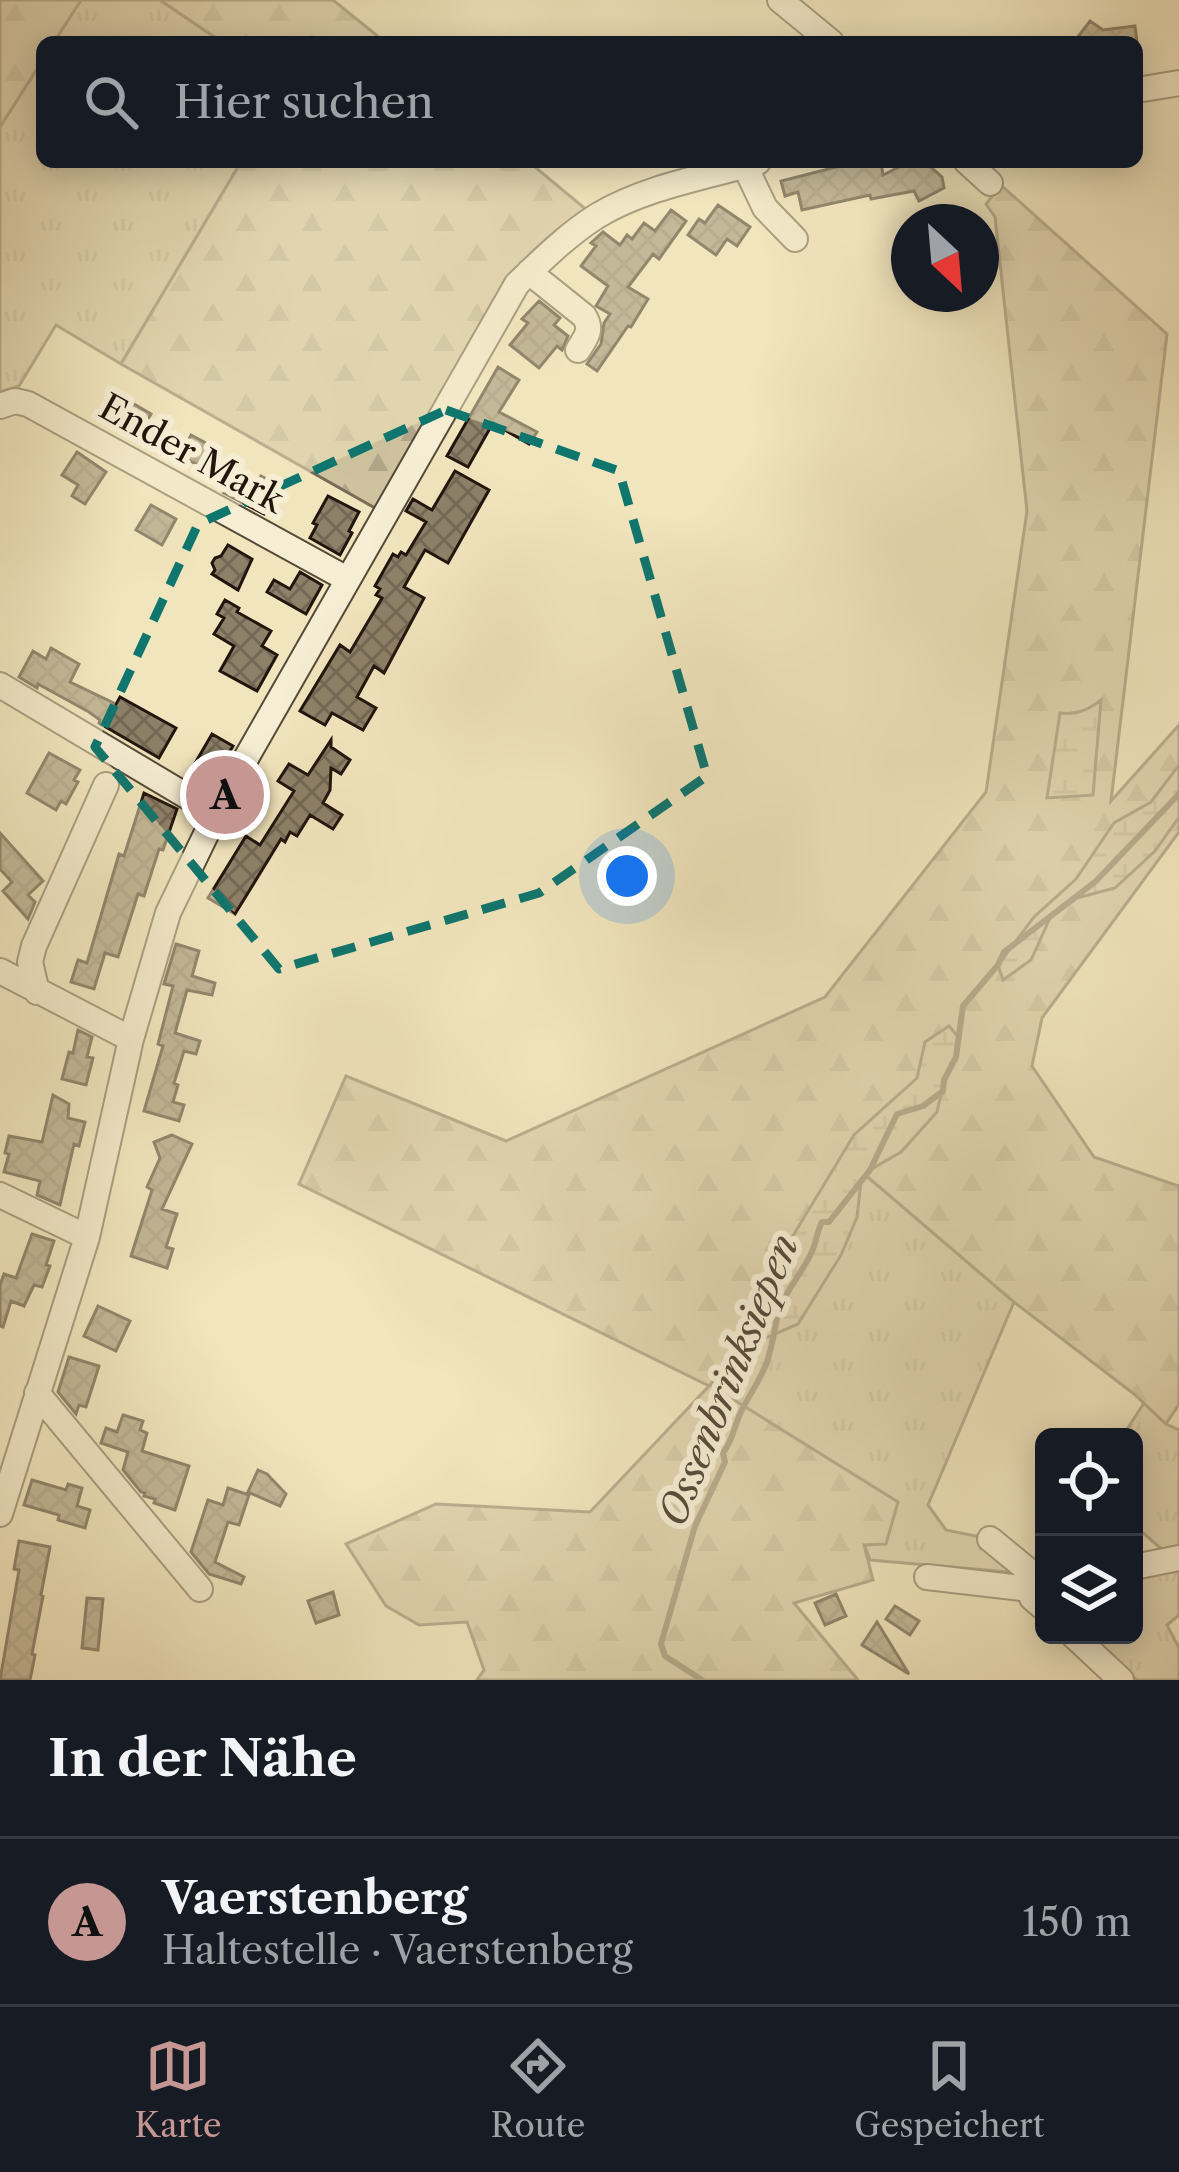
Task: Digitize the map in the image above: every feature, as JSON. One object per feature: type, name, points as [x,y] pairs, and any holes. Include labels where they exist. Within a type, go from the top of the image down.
[{"type":"street","points":[[780,0],[824,36]]},
{"type":"street","points":[[1143,89],[1179,83]]},
{"type":"street","points":[[0,1514],[87,1237],[130,1039],[168,913],[215,814],[518,284],[596,217],[629,200],[737,168]]},
{"type":"street","points":[[752,168],[765,208],[795,239]]},
{"type":"street","points":[[974,168],[990,183]]},
{"type":"street","points":[[529,272],[590,325],[578,350]]},
{"type":"street","name":"Ender Mark","points":[[0,406],[16,401],[28,404],[347,579]]},
{"type":"street","points":[[0,686],[215,814]]},
{"type":"street","points":[[37,992],[30,962],[34,946],[106,784]]},
{"type":"street","points":[[0,971],[130,1039]]},
{"type":"street","points":[[0,1195],[87,1237]]},
{"type":"street","points":[[37,1393],[200,1589]]},
{"type":"street","points":[[990,1538],[1035,1585]]},
{"type":"street","points":[[1143,1565],[1179,1558]]},
{"type":"street","points":[[927,1577],[1035,1589]]},
{"type":"street","points":[[1082,1644],[1120,1680]]},
{"type":"highlighted area","points":[[446,410],[619,471],[707,776],[539,893],[279,969],[95,747],[198,524]]},
{"type":"green space","points":[[0,0],[81,0],[58,36],[36,36],[36,70],[0,127]]},
{"type":"green space","points":[[81,0],[160,0],[213,36],[58,36]]},
{"type":"green space","points":[[160,0],[333,0],[378,36],[213,36]]},
{"type":"green space","points":[[36,70],[36,168],[237,168],[121,364],[56,325],[19,386],[0,392],[0,127]]},
{"type":"green space","points":[[237,168],[536,168],[588,211],[513,275],[375,508],[121,364]]},
{"type":"green space","points":[[1001,185],[1167,334],[1111,801],[1179,725],[1179,832],[1042,1018],[1032,1066],[1094,1157],[1179,1186],[1179,1404],[1166,1424],[862,1172],[710,1385],[898,1502],[886,1544],[864,1545],[873,1580],[794,1603],[858,1680],[477,1680],[484,1670],[467,1622],[419,1625],[386,1606],[346,1544],[436,1504],[590,1512],[709,1386],[299,1184],[346,1076],[506,1141],[825,997],[986,792],[1027,511],[999,254],[999,204],[986,204]]},
{"type":"green space","points":[[1101,700],[1093,795],[1047,798],[1060,713],[1082,711]]},
{"type":"green space","points":[[1179,765],[1179,817],[1155,851],[1115,888],[1077,898],[1050,918],[1031,960],[1003,980],[998,965],[1034,917],[1076,879],[1114,823],[1151,802]]},
{"type":"green space","points":[[949,1026],[959,1038],[937,1112],[901,1152],[870,1170],[861,1182],[857,1217],[841,1255],[798,1324],[745,1347],[748,1310],[854,1135],[917,1078],[925,1042]]},
{"type":"green space","points":[[862,1172],[1014,1302],[928,1505],[946,1530],[990,1539],[1020,1573],[870,1560],[864,1544],[710,1386]]},
{"type":"green space","points":[[1144,1403],[1179,1430],[1179,1547],[1173,1559],[1143,1533],[1143,1428],[1128,1428]]},
{"type":"green space","points":[[1179,1568],[1179,1615],[1167,1625],[1179,1648],[1179,1680],[1137,1680],[1097,1644],[1143,1644],[1143,1577]]},
{"type":"building","points":[[1090,21],[1103,30],[1135,26],[1136,36],[1079,36]]},
{"type":"building","points":[[832,168],[882,168],[883,175],[897,168],[932,168],[942,177],[944,188],[919,201],[914,191],[802,210],[798,192],[785,196],[781,181]]},
{"type":"building","points":[[718,205],[750,227],[737,246],[727,239],[716,255],[688,235]]},
{"type":"building","points":[[671,210],[686,221],[659,259],[653,254],[628,287],[648,299],[597,371],[587,364],[601,344],[610,314],[596,306],[608,286],[581,266],[596,246],[591,243],[603,232],[620,245],[627,235],[632,239],[644,223],[655,231]]},
{"type":"building","points":[[539,301],[560,318],[554,325],[568,336],[562,350],[557,346],[539,368],[510,345],[528,323],[522,319]]},
{"type":"building","points":[[498,367],[519,380],[499,412],[537,432],[529,444],[493,423],[468,467],[447,456]]},
{"type":"building","points":[[117,394],[151,414],[135,440],[101,420]]},
{"type":"building","points":[[191,435],[217,449],[207,469],[180,456]]},
{"type":"building","points":[[77,452],[106,472],[85,504],[72,496],[78,485],[62,475]]},
{"type":"building","points":[[455,471],[489,490],[448,563],[425,550],[404,587],[424,598],[384,673],[374,666],[357,697],[376,708],[363,730],[332,713],[325,725],[300,711],[340,645],[350,652],[382,598],[376,595],[380,589],[375,586],[393,554],[406,555],[426,522],[406,511],[413,499],[432,510]]},
{"type":"building","points":[[261,476],[280,486],[264,514],[224,493],[236,477],[256,485]]},
{"type":"building","points":[[328,496],[359,512],[340,555],[310,538]]},
{"type":"building","points":[[151,505],[176,519],[162,545],[136,530]]},
{"type":"building","points":[[228,545],[252,559],[238,590],[212,574],[212,563]]},
{"type":"building","points":[[300,572],[322,585],[306,614],[267,592],[274,580],[290,589]]},
{"type":"building","points":[[225,600],[271,631],[262,646],[277,655],[257,691],[220,671],[234,646],[214,634],[224,618],[217,614]]},
{"type":"building","points":[[51,648],[79,664],[70,682],[116,704],[120,697],[176,728],[159,758],[99,723],[89,712],[19,677],[33,651],[46,659]]},
{"type":"building","points":[[212,734],[233,746],[210,784],[190,772]]},
{"type":"building","points":[[331,740],[331,747],[350,760],[341,774],[331,768],[330,790],[323,803],[342,815],[333,829],[310,815],[297,836],[290,832],[285,842],[281,839],[235,914],[208,898],[246,836],[260,845],[294,791],[278,781],[289,764],[308,775]]},
{"type":"building","points":[[49,753],[80,770],[66,804],[61,801],[56,810],[27,793]]},
{"type":"building","points":[[144,793],[177,809],[163,850],[159,849],[144,896],[138,894],[118,957],[105,953],[94,989],[71,982],[78,960],[87,963],[119,854],[124,856]]},
{"type":"building","points":[[0,833],[43,881],[28,895],[35,902],[28,919],[3,891],[12,882],[0,869]]},
{"type":"building","points":[[176,944],[199,951],[192,976],[215,983],[212,995],[187,990],[175,1033],[200,1041],[196,1054],[184,1051],[174,1083],[178,1085],[173,1102],[184,1105],[179,1121],[144,1111],[163,1046],[158,1044],[173,986],[164,984]]},
{"type":"building","points":[[78,1030],[92,1037],[86,1085],[62,1079]]},
{"type":"building","points":[[53,1095],[69,1104],[68,1118],[85,1122],[79,1146],[74,1144],[60,1205],[37,1195],[40,1181],[4,1172],[9,1136],[42,1142]]},
{"type":"building","points":[[172,1135],[192,1144],[162,1209],[177,1214],[166,1247],[173,1249],[167,1268],[131,1256],[152,1190],[147,1187],[160,1158],[154,1142]]},
{"type":"building","points":[[32,1234],[54,1241],[46,1265],[50,1266],[42,1287],[34,1285],[24,1306],[11,1301],[3,1327],[0,1285],[4,1274],[16,1278]]},
{"type":"building","points":[[98,1306],[130,1321],[116,1351],[84,1336]]},
{"type":"building","points":[[69,1357],[99,1366],[86,1407],[79,1405],[76,1414],[58,1392]]},
{"type":"building","points":[[123,1415],[143,1421],[140,1430],[147,1433],[142,1451],[189,1466],[175,1510],[144,1496],[123,1470],[128,1452],[101,1443],[106,1428],[117,1432]]},
{"type":"building","points":[[258,1470],[286,1494],[280,1506],[248,1492]]},
{"type":"building","points":[[32,1480],[66,1490],[68,1484],[82,1488],[77,1506],[90,1510],[85,1528],[24,1505]]},
{"type":"building","points":[[228,1488],[249,1495],[239,1525],[228,1522],[215,1562],[244,1577],[241,1584],[209,1574],[191,1552],[208,1500],[223,1505]]},
{"type":"building","points":[[19,1541],[50,1547],[30,1680],[0,1680],[19,1570],[14,1569]]},
{"type":"building","points":[[333,1592],[339,1615],[316,1623],[308,1601]]},
{"type":"building","points":[[836,1594],[846,1616],[825,1625],[815,1603]]},
{"type":"building","points":[[87,1598],[103,1599],[98,1650],[82,1648]]},
{"type":"building","points":[[895,1606],[919,1621],[910,1635],[886,1619]]},
{"type":"building","points":[[877,1622],[909,1674],[862,1645]]},
{"type":"waterway","name":"Ossenbrinksiepen","points":[[702,1680],[665,1656],[661,1644],[695,1526],[725,1462],[723,1453],[766,1364],[781,1306],[809,1257],[822,1222],[829,1222],[870,1170],[897,1114],[923,1106],[943,1091],[956,1057],[963,1006],[1004,952],[1096,881],[1179,794]]},
{"type":"place","name":"Vaerstenberg","points":[[225,795]]}]
